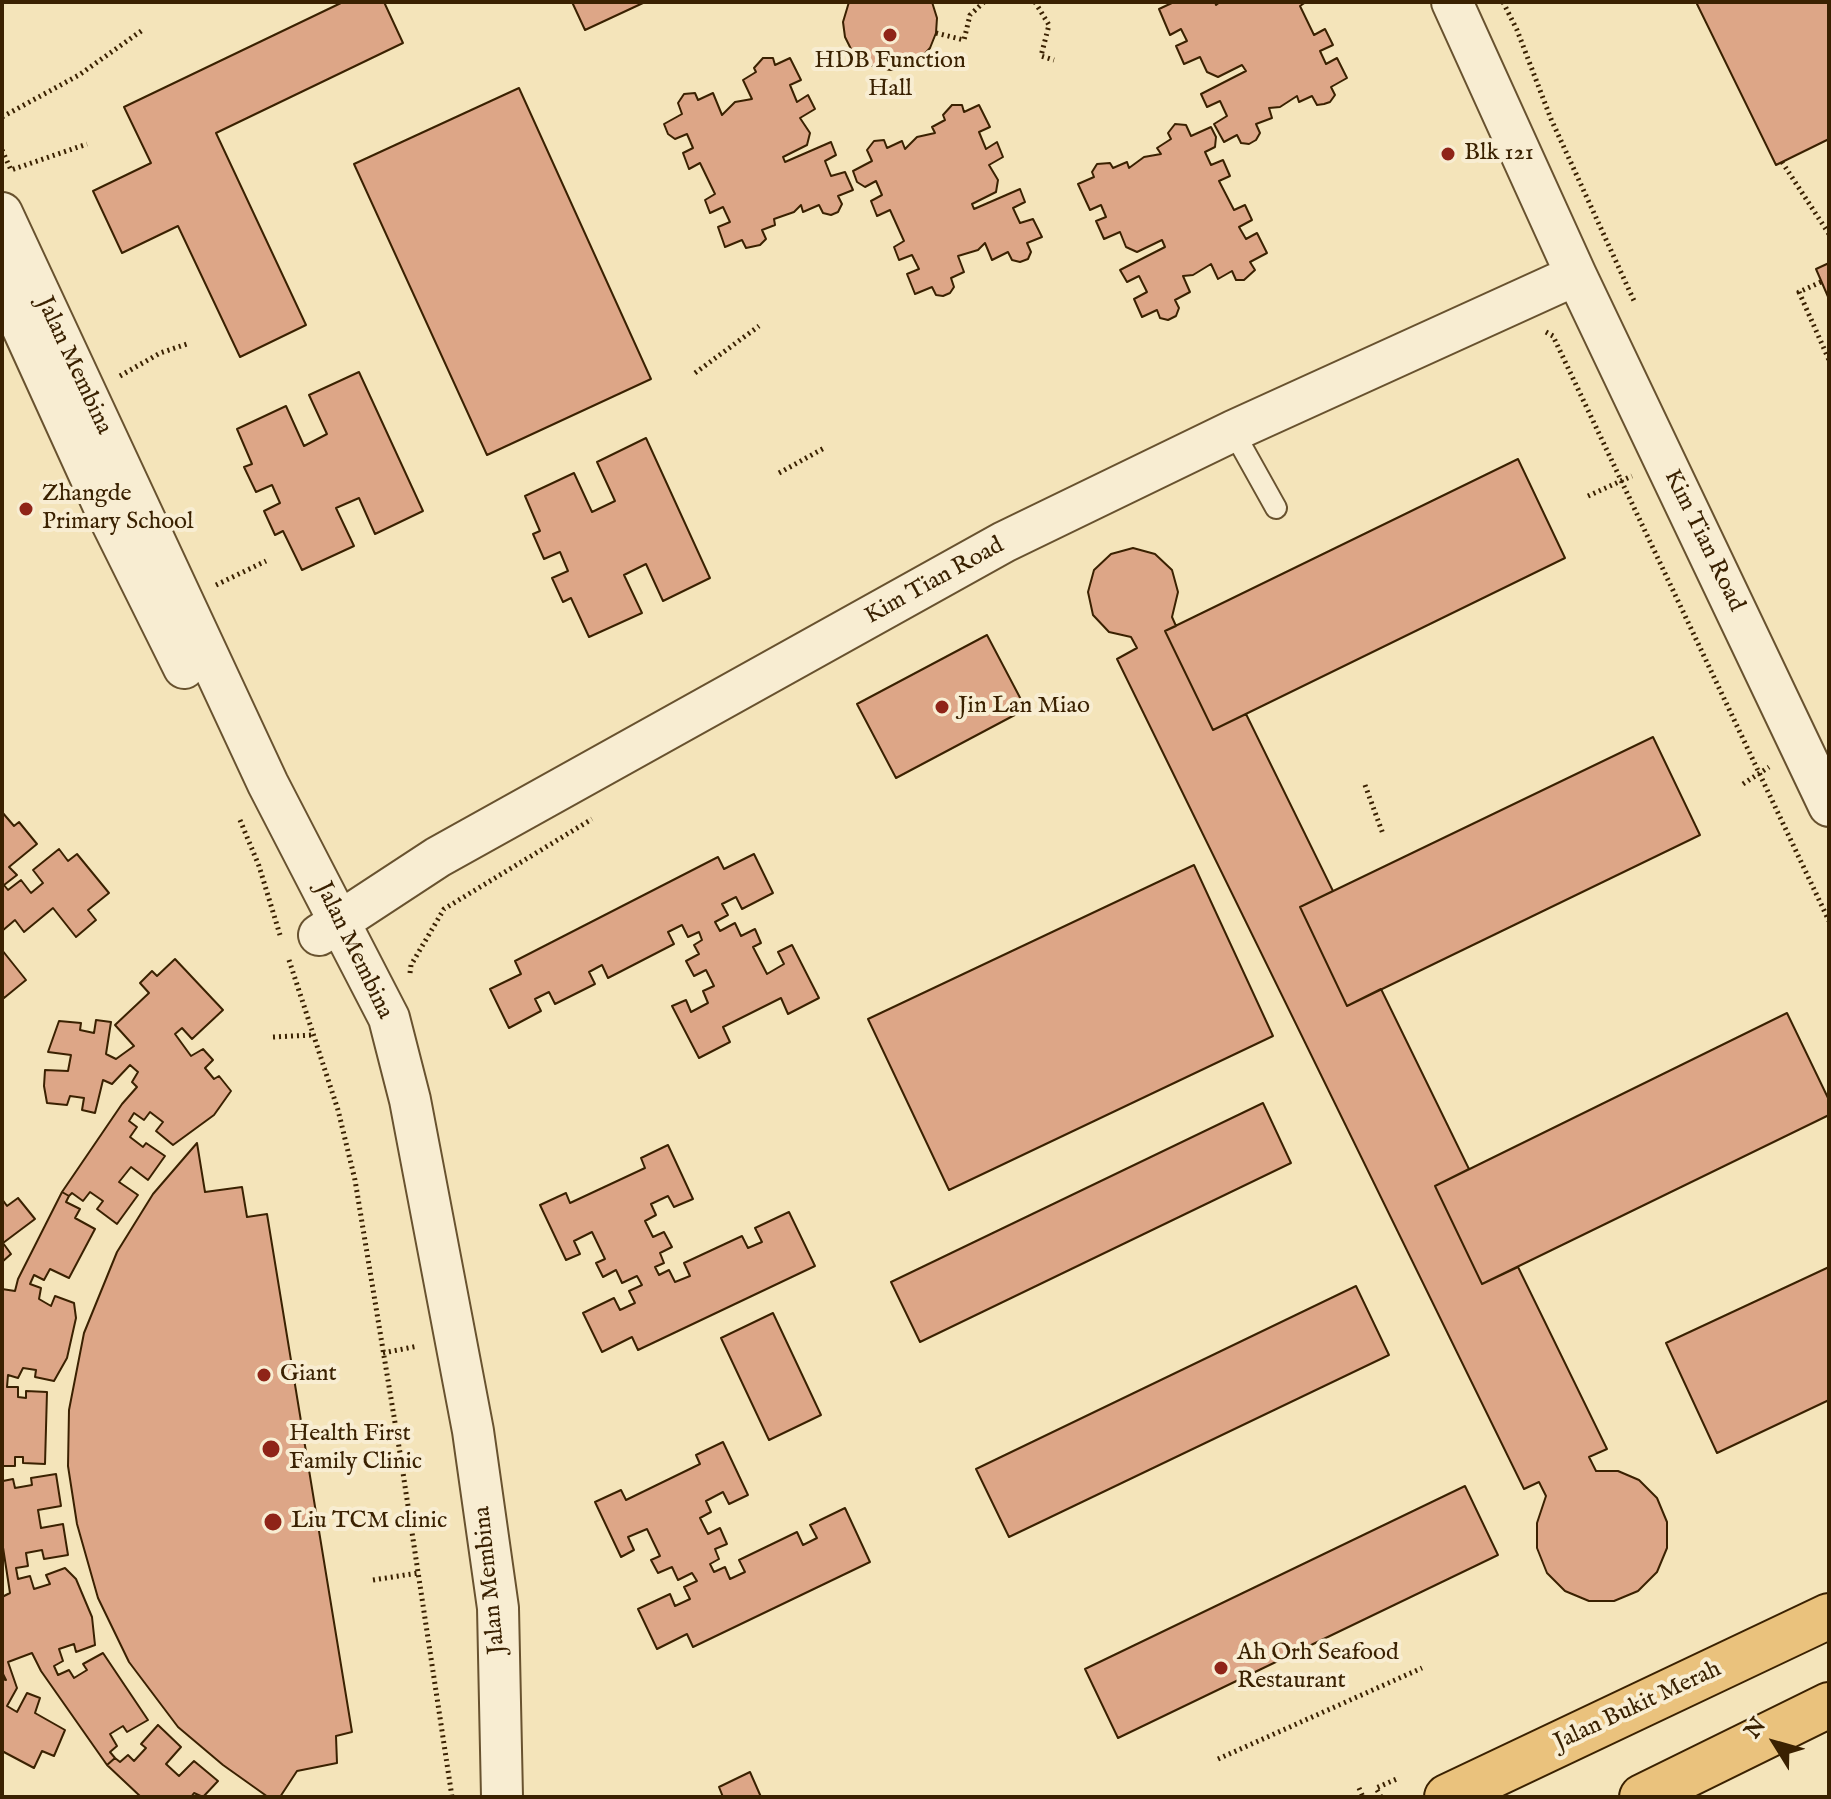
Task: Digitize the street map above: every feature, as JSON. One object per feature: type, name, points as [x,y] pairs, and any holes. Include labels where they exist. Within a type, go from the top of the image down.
[{"type":"main road","name":"Jalan Bukit Merah","points":[[1447,1797],[1829,1616]]},
{"type":"main road","points":[[1642,1797],[1829,1705]]},
{"type":"street","name":"Kim Tian Road","points":[[1452,2],[1576,275],[1829,806]]},
{"type":"street","name":"Jalan Membina","points":[[2,213],[9,272],[90,398],[118,500],[268,784],[329,928],[389,1018],[410,1100],[461,1434],[478,1608],[482,1797]]},
{"type":"street","name":"Kim Tian Road","points":[[329,928],[438,857],[1004,542],[1233,431],[1576,275]]},
{"type":"street","name":"Jalan Membina","points":[[461,1434],[498,1608],[502,1797]]},
{"type":"lane","points":[[1233,431],[1276,508]]},
{"type":"path","points":[[936,33],[964,40],[970,15],[984,2]]},
{"type":"path","points":[[1035,2],[1049,25],[1041,56],[1054,60]]},
{"type":"path","points":[[2,117],[79,75],[144,29]]},
{"type":"path","points":[[2,150],[11,170],[87,144]]},
{"type":"path","points":[[1782,162],[1829,234]]},
{"type":"path","points":[[1821,282],[1799,292],[1829,360]]},
{"type":"path","points":[[1535,325],[1553,336],[1829,921]]},
{"type":"path","points":[[695,373],[759,326]]},
{"type":"path","points":[[109,383],[160,353],[190,343]]},
{"type":"path","points":[[779,473],[826,447]]},
{"type":"path","points":[[1588,496],[1622,481]]},
{"type":"path","points":[[227,581],[266,561]]},
{"type":"path","points":[[1743,784],[1754,777]]},
{"type":"path","points":[[1365,785],[1383,834]]},
{"type":"path","points":[[236,809],[259,866],[338,1110],[355,1180],[452,1797]]},
{"type":"path","points":[[409,976],[411,965],[444,909],[596,816]]},
{"type":"path","points":[[273,1037],[313,1035]]},
{"type":"path","points":[[373,1580],[418,1573]]},
{"type":"path","points":[[1218,1759],[1422,1668]]},
{"type":"path","points":[[1381,1797],[1376,1788],[1399,1778]]},
{"type":"path","points":[[1359,1788],[1363,1797]]},
{"type":"building","points":[[343,2],[384,2],[403,43],[216,133],[306,325],[240,357],[178,226],[122,253],[93,191],[151,163],[124,107]]},
{"type":"building","points":[[572,2],[643,2],[643,3],[585,30]]},
{"type":"building","name":"HDB Function Hall","points":[[849,2],[932,2],[937,18],[936,33],[930,48],[907,67],[891,70],[863,62],[852,51],[845,37],[843,22]]},
{"type":"building","points":[[1174,2],[1215,2],[1216,5],[1220,2],[1306,2],[1300,6],[1314,35],[1325,29],[1333,45],[1320,51],[1326,64],[1337,58],[1347,78],[1331,87],[1335,95],[1330,102],[1317,105],[1312,96],[1299,102],[1297,96],[1280,107],[1269,108],[1272,118],[1256,124],[1260,133],[1256,140],[1249,144],[1241,143],[1237,135],[1224,142],[1214,124],[1227,116],[1220,101],[1207,107],[1201,94],[1246,71],[1242,65],[1218,77],[1207,72],[1200,57],[1184,64],[1176,46],[1187,41],[1181,29],[1170,35],[1159,9]]},
{"type":"building","points":[[1696,2],[1829,2],[1829,139],[1776,165]]},
{"type":"building","points":[[763,58],[773,58],[775,65],[790,58],[801,80],[790,85],[797,102],[808,95],[815,109],[800,118],[810,133],[807,145],[783,157],[785,162],[831,142],[836,155],[825,161],[831,176],[845,172],[853,190],[838,196],[842,204],[838,212],[831,215],[823,213],[819,205],[803,212],[801,205],[794,212],[774,219],[775,225],[762,230],[766,239],[760,245],[746,248],[742,240],[725,247],[718,227],[730,222],[723,207],[710,213],[705,200],[715,194],[700,163],[689,169],[683,153],[693,148],[687,134],[675,139],[668,134],[664,124],[682,114],[678,103],[684,94],[695,93],[698,100],[713,93],[722,115],[735,102],[752,99],[743,80],[756,72],[754,68]]},
{"type":"building","points":[[519,88],[651,379],[487,455],[354,164]]},
{"type":"building","points":[[952,105],[962,105],[964,112],[979,105],[990,127],[979,132],[986,149],[997,142],[1003,157],[989,165],[998,180],[996,192],[972,204],[974,209],[1020,189],[1025,202],[1013,208],[1020,223],[1033,219],[1042,237],[1027,243],[1031,252],[1028,259],[1020,262],[1012,260],[1008,252],[992,260],[985,243],[978,250],[958,256],[964,272],[951,278],[954,287],[950,293],[936,295],[932,287],[915,294],[907,274],[919,269],[912,255],[899,260],[894,247],[904,241],[890,210],[877,216],[871,201],[882,195],[876,181],[865,187],[857,182],[853,171],[872,161],[867,150],[874,141],[884,140],[887,148],[902,141],[905,149],[917,137],[935,133],[932,127],[945,120],[943,115]]},
{"type":"building","points":[[1175,124],[1186,125],[1191,136],[1211,127],[1216,137],[1215,147],[1205,152],[1211,165],[1223,160],[1230,176],[1219,181],[1234,210],[1245,205],[1252,220],[1239,227],[1246,239],[1257,233],[1267,253],[1250,262],[1255,270],[1244,280],[1236,280],[1232,271],[1218,279],[1211,264],[1193,275],[1183,276],[1190,292],[1175,300],[1179,308],[1176,316],[1168,320],[1160,318],[1157,310],[1142,317],[1134,299],[1147,292],[1139,276],[1127,282],[1120,270],[1165,247],[1162,240],[1137,252],[1126,247],[1120,232],[1104,239],[1096,221],[1106,217],[1101,205],[1090,210],[1078,184],[1094,177],[1092,172],[1097,164],[1110,163],[1113,168],[1127,162],[1129,168],[1144,157],[1161,154],[1157,148],[1171,139],[1168,133]]},
{"type":"building","points":[[1829,263],[1829,299],[1816,269]]},
{"type":"building","points":[[359,372],[423,511],[375,534],[359,498],[336,508],[354,546],[302,570],[283,531],[275,535],[264,511],[280,503],[272,485],[256,492],[244,467],[252,464],[237,429],[286,406],[304,446],[327,434],[309,395]]},
{"type":"building","points":[[646,438],[710,578],[663,601],[646,564],[624,575],[642,613],[589,637],[571,598],[563,602],[552,578],[568,571],[560,552],[544,559],[533,534],[540,531],[525,496],[574,473],[592,512],[615,501],[597,462]]},
{"type":"building","points":[[1518,459],[1565,558],[1213,730],[1165,631]]},
{"type":"building","points":[[1133,548],[1155,554],[1172,570],[1178,592],[1172,617],[1176,626],[1165,631],[1213,730],[1246,714],[1333,891],[1300,907],[1347,1006],[1381,989],[1469,1169],[1435,1186],[1482,1284],[1518,1267],[1607,1449],[1589,1457],[1596,1471],[1618,1471],[1639,1480],[1657,1498],[1667,1522],[1667,1548],[1657,1572],[1638,1591],[1614,1601],[1589,1601],[1565,1591],[1547,1573],[1537,1548],[1537,1523],[1546,1496],[1539,1482],[1524,1489],[1117,659],[1137,648],[1131,637],[1109,632],[1093,615],[1088,592],[1094,570],[1111,554]]},
{"type":"building","name":"Jin Lan Miao","points":[[987,635],[1026,709],[896,778],[857,704]]},
{"type":"building","points":[[1653,737],[1700,835],[1347,1006],[1300,907]]},
{"type":"building","points":[[2,812],[14,826],[19,822],[37,844],[9,867],[17,875],[4,885],[8,890],[21,880],[31,893],[43,883],[33,870],[59,849],[68,861],[77,854],[109,893],[88,910],[96,920],[76,937],[53,908],[24,932],[15,920],[2,931]]},
{"type":"building","points":[[754,854],[773,893],[742,909],[736,897],[722,904],[728,915],[715,922],[720,931],[735,923],[741,936],[755,929],[761,943],[753,947],[767,974],[784,964],[778,952],[792,945],[819,998],[788,1014],[781,998],[723,1027],[730,1042],[699,1058],[672,1006],[686,1000],[691,1012],[708,1003],[703,991],[714,986],[706,970],[694,976],[686,961],[699,954],[694,945],[702,940],[699,932],[688,937],[682,925],[668,932],[674,944],[608,978],[602,965],[589,972],[595,984],[555,1004],[549,992],[535,999],[541,1011],[509,1028],[490,989],[521,974],[515,961],[718,857],[724,869]]},
{"type":"building","points":[[1194,865],[1273,1036],[949,1190],[868,1019]]},
{"type":"building","points":[[2,950],[26,980],[4,998],[2,995]]},
{"type":"building","points":[[175,959],[223,1010],[192,1039],[182,1028],[175,1034],[191,1056],[203,1049],[213,1060],[205,1068],[214,1079],[219,1076],[231,1091],[214,1115],[173,1145],[156,1131],[163,1122],[150,1112],[144,1120],[134,1113],[129,1121],[137,1127],[130,1137],[143,1147],[146,1143],[165,1156],[148,1180],[131,1167],[119,1182],[138,1195],[117,1224],[97,1209],[103,1201],[90,1192],[83,1201],[72,1193],[69,1196],[62,1192],[137,1087],[132,1082],[138,1072],[130,1065],[112,1084],[103,1080],[95,1113],[82,1110],[84,1098],[70,1096],[67,1105],[47,1103],[45,1070],[68,1071],[71,1055],[48,1052],[59,1021],[81,1023],[80,1030],[94,1033],[96,1020],[111,1022],[106,1054],[116,1059],[134,1046],[115,1025],[149,993],[140,983],[152,971],[157,976]]},
{"type":"building","points":[[1787,1013],[1829,1100],[1829,1115],[1482,1284],[1435,1186]]},
{"type":"building","points":[[1263,1103],[1291,1163],[920,1342],[891,1282]]},
{"type":"building","points":[[197,1143],[205,1192],[242,1187],[247,1217],[267,1214],[352,1732],[336,1736],[337,1763],[297,1771],[280,1797],[268,1797],[178,1727],[129,1662],[98,1598],[77,1524],[68,1466],[69,1410],[84,1333],[117,1252],[153,1194]]},
{"type":"building","points":[[668,1145],[693,1199],[674,1207],[668,1196],[651,1204],[656,1215],[645,1221],[653,1237],[664,1232],[672,1247],[660,1253],[664,1263],[655,1267],[659,1275],[669,1270],[675,1282],[690,1276],[684,1263],[742,1236],[748,1248],[762,1242],[755,1228],[789,1212],[815,1266],[638,1350],[632,1337],[602,1352],[583,1313],[614,1298],[620,1310],[635,1303],[629,1291],[642,1285],[637,1276],[622,1283],[616,1270],[603,1277],[596,1263],[605,1259],[592,1232],[574,1241],[580,1254],[566,1260],[540,1205],[566,1193],[570,1203],[645,1168],[641,1158]]},
{"type":"building","points":[[62,1192],[69,1196],[66,1202],[80,1209],[75,1218],[95,1229],[69,1278],[50,1269],[44,1280],[34,1275],[30,1284],[41,1288],[39,1299],[51,1306],[55,1296],[74,1303],[76,1318],[67,1358],[54,1381],[35,1377],[36,1370],[23,1368],[18,1378],[8,1375],[7,1387],[18,1387],[18,1397],[26,1398],[26,1391],[47,1392],[45,1464],[23,1463],[23,1457],[15,1457],[15,1466],[2,1466],[2,1289],[15,1291],[18,1279]]},
{"type":"building","points":[[18,1198],[35,1219],[3,1243],[11,1254],[2,1262],[2,1199],[7,1206]]},
{"type":"building","points":[[1829,1267],[1829,1400],[1717,1453],[1666,1343]]},
{"type":"building","points":[[1356,1286],[1389,1355],[1009,1537],[976,1469]]},
{"type":"building","points":[[773,1313],[821,1415],[769,1440],[721,1338]]},
{"type":"building","points":[[723,1442],[748,1495],[729,1504],[723,1492],[706,1501],[711,1512],[700,1518],[708,1534],[720,1528],[727,1544],[715,1549],[719,1559],[710,1564],[714,1572],[725,1567],[730,1579],[745,1572],[739,1560],[797,1532],[803,1545],[817,1538],[810,1525],[845,1508],[870,1562],[693,1647],[687,1634],[657,1649],[638,1609],[670,1594],[675,1606],[690,1599],[684,1587],[697,1581],[692,1573],[678,1580],[672,1567],[658,1573],[651,1560],[660,1556],[647,1529],[628,1537],[634,1550],[621,1557],[595,1502],[621,1490],[626,1500],[700,1464],[696,1455]]},
{"type":"building","points":[[56,1474],[61,1506],[38,1510],[41,1528],[63,1524],[68,1555],[44,1559],[42,1550],[26,1553],[28,1566],[16,1568],[18,1579],[30,1576],[34,1589],[50,1584],[46,1575],[65,1568],[76,1579],[92,1617],[95,1645],[76,1652],[74,1644],[59,1649],[63,1661],[54,1666],[58,1675],[69,1670],[74,1678],[87,1670],[83,1664],[103,1653],[148,1720],[127,1732],[123,1726],[110,1734],[117,1746],[110,1752],[115,1758],[107,1765],[41,1671],[32,1653],[8,1662],[17,1688],[7,1706],[17,1712],[27,1693],[40,1698],[35,1713],[65,1730],[54,1756],[42,1751],[34,1768],[2,1751],[2,1679],[6,1680],[2,1672],[2,1597],[10,1593],[2,1541],[2,1475],[3,1481],[13,1479],[15,1488],[32,1485],[31,1478]]},
{"type":"building","points":[[1465,1486],[1498,1555],[1118,1738],[1085,1669]]},
{"type":"building","points":[[158,1725],[181,1747],[166,1764],[179,1776],[194,1761],[218,1781],[203,1797],[194,1793],[191,1797],[141,1797],[107,1765],[115,1758],[120,1762],[128,1755],[134,1761],[146,1748],[141,1744]]},
{"type":"building","points":[[750,1772],[761,1797],[723,1797],[719,1787]]},
{"type":"place","name":"HDB Function Hall","points":[[890,35]]},
{"type":"place","name":"Blk 121","points":[[1448,154]]},
{"type":"place","name":"Zhangde Primary School","points":[[26,509]]},
{"type":"place","name":"Jin Lan Miao","points":[[942,707]]},
{"type":"place","name":"Giant","points":[[264,1375]]},
{"type":"place","name":"Health First Family Clinic","points":[[271,1449]]},
{"type":"place","name":"Liu TCM clinic","points":[[273,1522]]},
{"type":"place","name":"Ah Orh Seafood Restaurant","points":[[1221,1668]]}]
